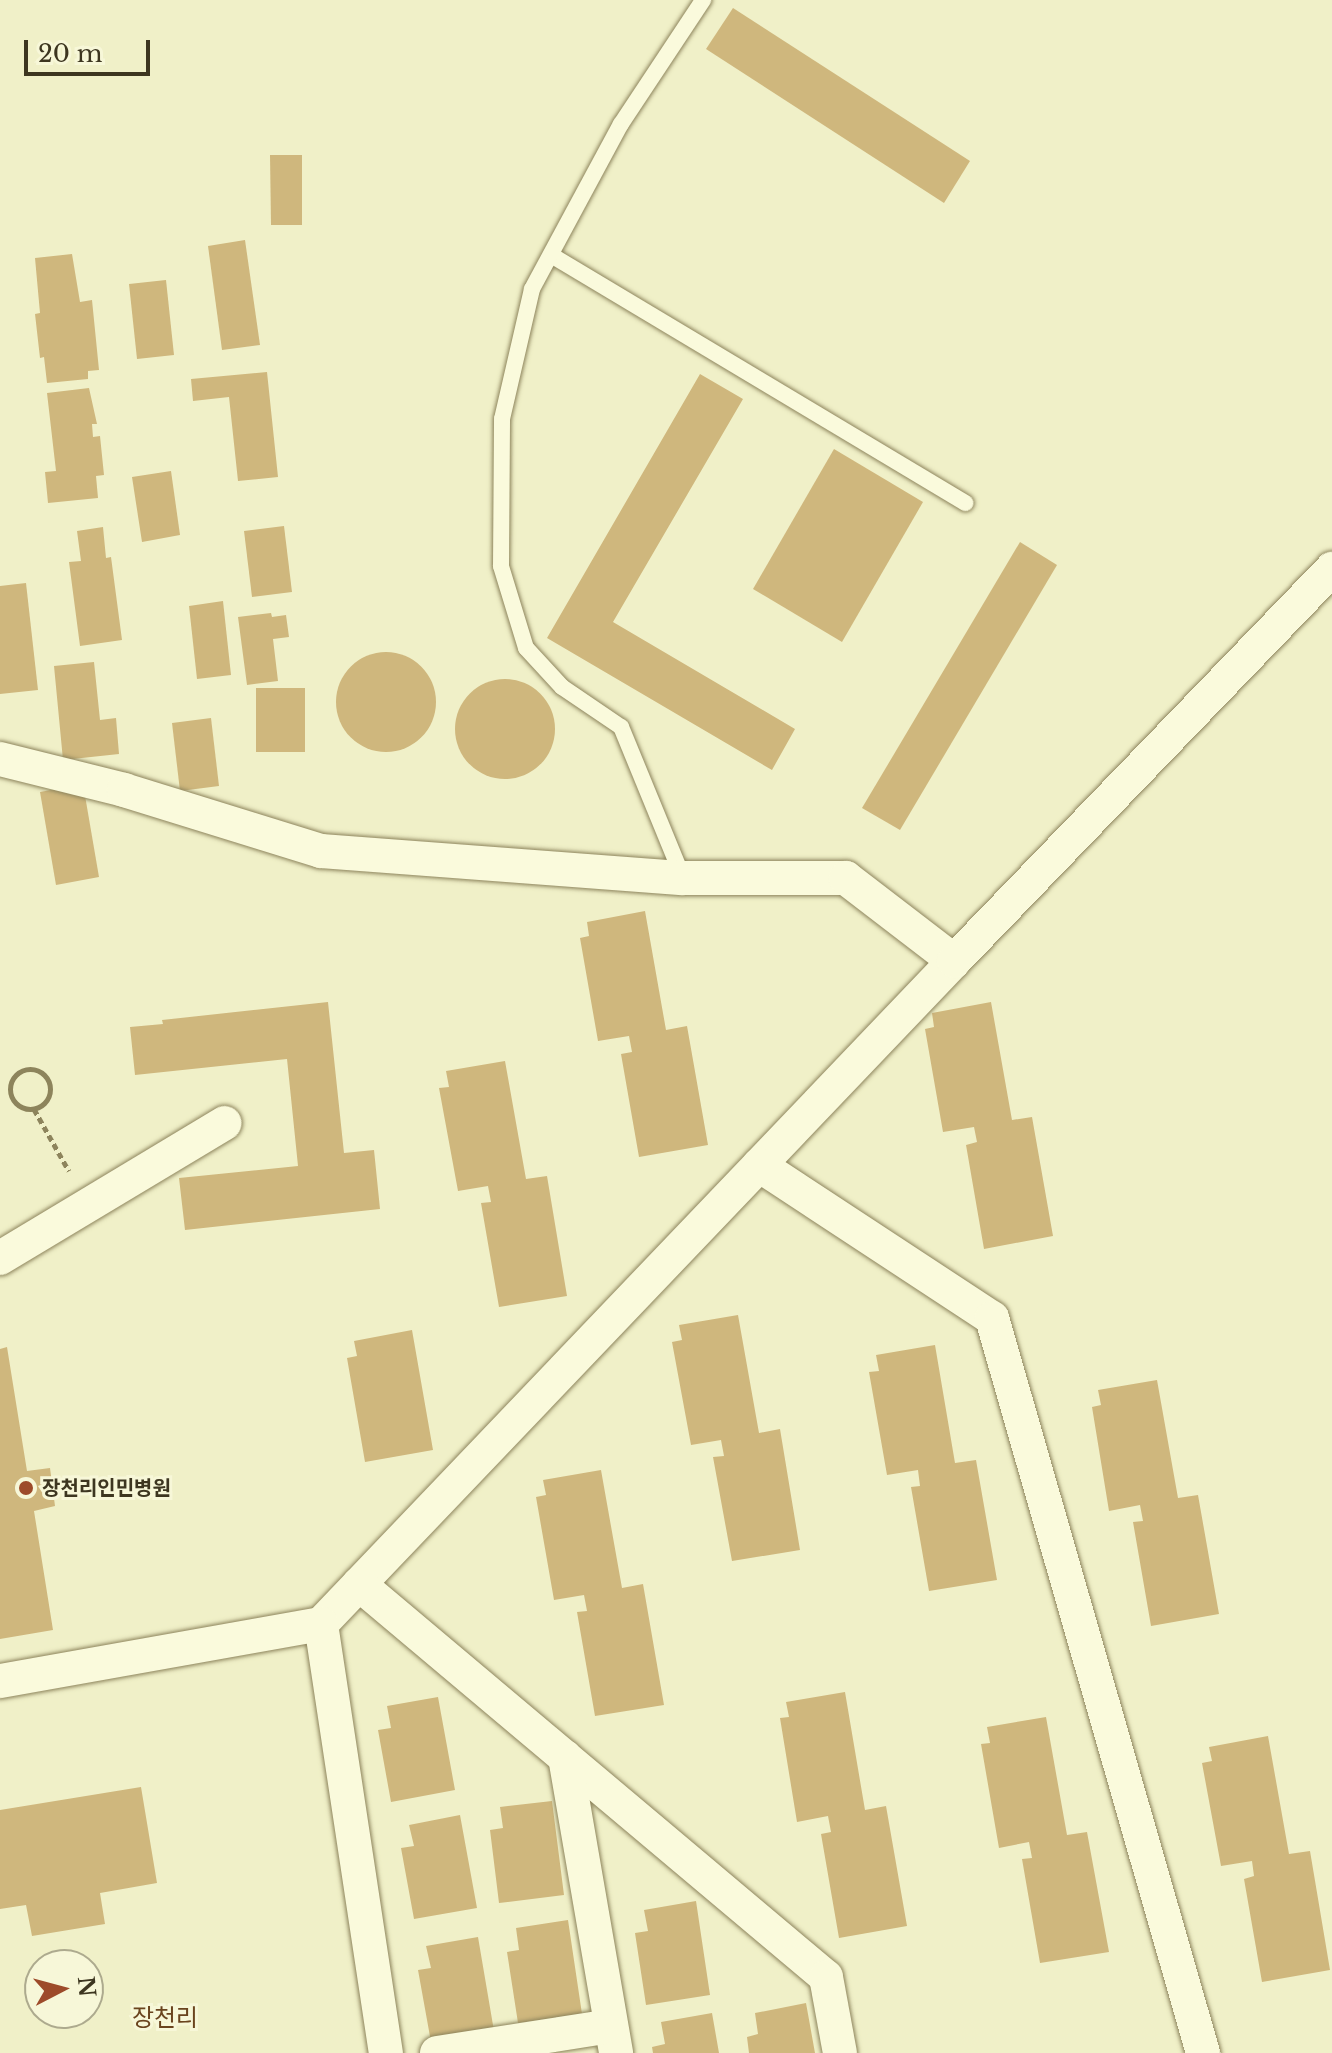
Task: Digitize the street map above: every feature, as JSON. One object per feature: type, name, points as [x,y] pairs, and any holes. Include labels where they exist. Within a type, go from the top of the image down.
[{"type":"street","points":[[0,1681],[321,1624],[1332,569]]},
{"type":"street","points":[[0,759],[124,790],[321,851],[683,878],[846,878],[954,961]]},
{"type":"street","points":[[0,1258],[87,1203],[225,1123]]},
{"type":"street","points":[[759,1165],[992,1318],[1203,2053]]},
{"type":"street","points":[[359,1584],[826,1977],[840,2053]]},
{"type":"street","points":[[321,1624],[386,2053]]},
{"type":"street","points":[[437,2053],[614,2040],[565,1757]]},
{"type":"lane","points":[[683,878],[621,727],[562,687],[526,648],[501,566],[502,419],[532,289],[621,124],[703,0]]},
{"type":"lane","points":[[551,255],[966,503]]},
{"type":"path","points":[[28,1069],[41,1072],[50,1082],[49,1097],[34,1109],[22,1108],[10,1092],[16,1075],[28,1069]]},
{"type":"path","points":[[34,1109],[87,1203]]},
{"type":"building","points":[[733,8],[970,161],[944,203],[706,49]]},
{"type":"building","points":[[270,155],[302,155],[302,225],[271,225]]},
{"type":"building","points":[[245,240],[260,345],[222,350],[208,246]]},
{"type":"building","points":[[72,254],[80,302],[92,300],[99,370],[88,371],[88,379],[47,383],[44,357],[40,358],[35,314],[40,313],[35,258]]},
{"type":"building","points":[[166,280],[174,355],[137,359],[129,284]]},
{"type":"building","points":[[267,372],[278,477],[238,481],[229,397],[193,401],[191,379]]},
{"type":"building","points":[[700,374],[743,399],[613,622],[795,729],[772,770],[547,638]]},
{"type":"building","points":[[89,388],[97,424],[92,424],[93,437],[100,436],[104,475],[96,476],[98,498],[48,503],[45,472],[56,471],[47,393]]},
{"type":"building","points":[[834,449],[923,502],[842,642],[753,589]]},
{"type":"building","points":[[171,471],[180,535],[142,542],[132,477]]},
{"type":"building","points":[[284,526],[292,592],[252,597],[244,531]]},
{"type":"building","points":[[103,527],[106,558],[111,557],[122,640],[80,646],[69,562],[81,561],[77,531]]},
{"type":"building","points":[[1020,542],[1057,565],[900,830],[862,808]]},
{"type":"building","points":[[26,583],[38,690],[0,694],[0,586]]},
{"type":"building","points":[[223,601],[231,675],[197,679],[189,606]]},
{"type":"building","points":[[271,613],[272,617],[286,615],[289,637],[273,639],[278,681],[247,685],[238,617]]},
{"type":"building","points":[[386,652],[405,656],[421,667],[432,683],[436,702],[432,721],[421,737],[405,748],[386,752],[367,748],[351,737],[340,721],[336,702],[340,683],[351,667],[367,656]]},
{"type":"building","points":[[94,662],[100,720],[116,718],[119,754],[63,760],[54,666]]},
{"type":"building","points":[[505,679],[524,683],[540,694],[551,710],[555,729],[551,748],[540,764],[524,775],[505,779],[486,775],[470,764],[459,748],[455,729],[459,710],[470,694],[486,683]]},
{"type":"building","points":[[256,688],[305,688],[305,752],[256,752]]},
{"type":"building","points":[[211,718],[219,786],[180,791],[172,723]]},
{"type":"building","points":[[83,784],[99,877],[56,885],[40,792]]},
{"type":"building","points":[[645,911],[666,1030],[687,1026],[708,1145],[639,1157],[621,1054],[632,1052],[629,1036],[598,1041],[580,938],[589,936],[587,922]]},
{"type":"building","points":[[328,1002],[344,1153],[374,1150],[380,1209],[185,1230],[179,1178],[298,1166],[287,1059],[135,1075],[130,1027],[163,1024],[162,1020]]},
{"type":"building","points":[[991,1002],[1012,1120],[1032,1117],[1053,1236],[984,1249],[966,1145],[977,1142],[974,1127],[943,1132],[925,1029],[934,1027],[932,1013]]},
{"type":"building","points":[[505,1061],[526,1179],[547,1176],[567,1296],[499,1307],[481,1203],[491,1202],[488,1186],[458,1191],[439,1088],[449,1087],[446,1071]]},
{"type":"building","points":[[738,1315],[759,1433],[780,1429],[800,1550],[732,1561],[713,1457],[724,1456],[721,1440],[691,1445],[672,1342],[682,1340],[679,1325]]},
{"type":"building","points":[[412,1330],[433,1450],[365,1462],[347,1358],[357,1356],[354,1341]]},
{"type":"building","points":[[935,1345],[955,1463],[976,1460],[997,1580],[929,1591],[911,1487],[920,1486],[918,1470],[887,1475],[869,1372],[879,1371],[876,1355]]},
{"type":"building","name":"장천리인민병원","points":[[7,1347],[27,1471],[50,1468],[55,1506],[34,1511],[53,1630],[0,1639],[0,1349]]},
{"type":"building","points":[[1157,1380],[1178,1498],[1198,1495],[1219,1614],[1151,1626],[1133,1522],[1143,1521],[1140,1505],[1109,1511],[1092,1407],[1101,1405],[1098,1390]]},
{"type":"building","points":[[601,1470],[622,1588],[643,1584],[664,1705],[595,1716],[577,1612],[587,1611],[584,1595],[554,1600],[536,1497],[546,1495],[543,1480]]},
{"type":"building","points":[[845,1692],[865,1810],[886,1806],[907,1926],[839,1938],[821,1834],[831,1832],[828,1816],[797,1822],[780,1718],[789,1717],[786,1702]]},
{"type":"building","points":[[438,1697],[455,1790],[391,1802],[378,1730],[391,1728],[387,1706]]},
{"type":"building","points":[[1046,1717],[1067,1835],[1087,1832],[1109,1952],[1040,1963],[1022,1859],[1032,1858],[1029,1842],[999,1848],[981,1744],[990,1743],[987,1727]]},
{"type":"building","points":[[1268,1736],[1289,1854],[1310,1851],[1330,1970],[1262,1982],[1244,1879],[1254,1876],[1252,1861],[1221,1866],[1202,1763],[1212,1761],[1209,1747]]},
{"type":"building","points":[[141,1787],[157,1883],[100,1893],[105,1924],[32,1936],[26,1905],[0,1909],[0,1810]]},
{"type":"building","points":[[552,1801],[564,1895],[499,1903],[490,1830],[503,1828],[500,1807]]},
{"type":"building","points":[[460,1815],[477,1908],[414,1919],[401,1848],[414,1846],[409,1825]]},
{"type":"building","points":[[696,1901],[710,1995],[646,2005],[635,1933],[648,1931],[644,1910]]},
{"type":"building","points":[[568,1920],[582,2014],[518,2023],[507,1952],[519,1950],[516,1928]]},
{"type":"building","points":[[478,1937],[494,2031],[431,2042],[418,1970],[431,1968],[426,1946]]},
{"type":"building","points":[[806,2003],[815,2053],[749,2053],[747,2037],[758,2034],[755,2013]]},
{"type":"building","points":[[712,2013],[719,2053],[653,2053],[652,2047],[665,2044],[661,2022]]},
{"type":"place","name":"장천리인민병원","points":[[26,1488]]},
{"type":"district","name":"장천리","points":[[165,2018]]}]
